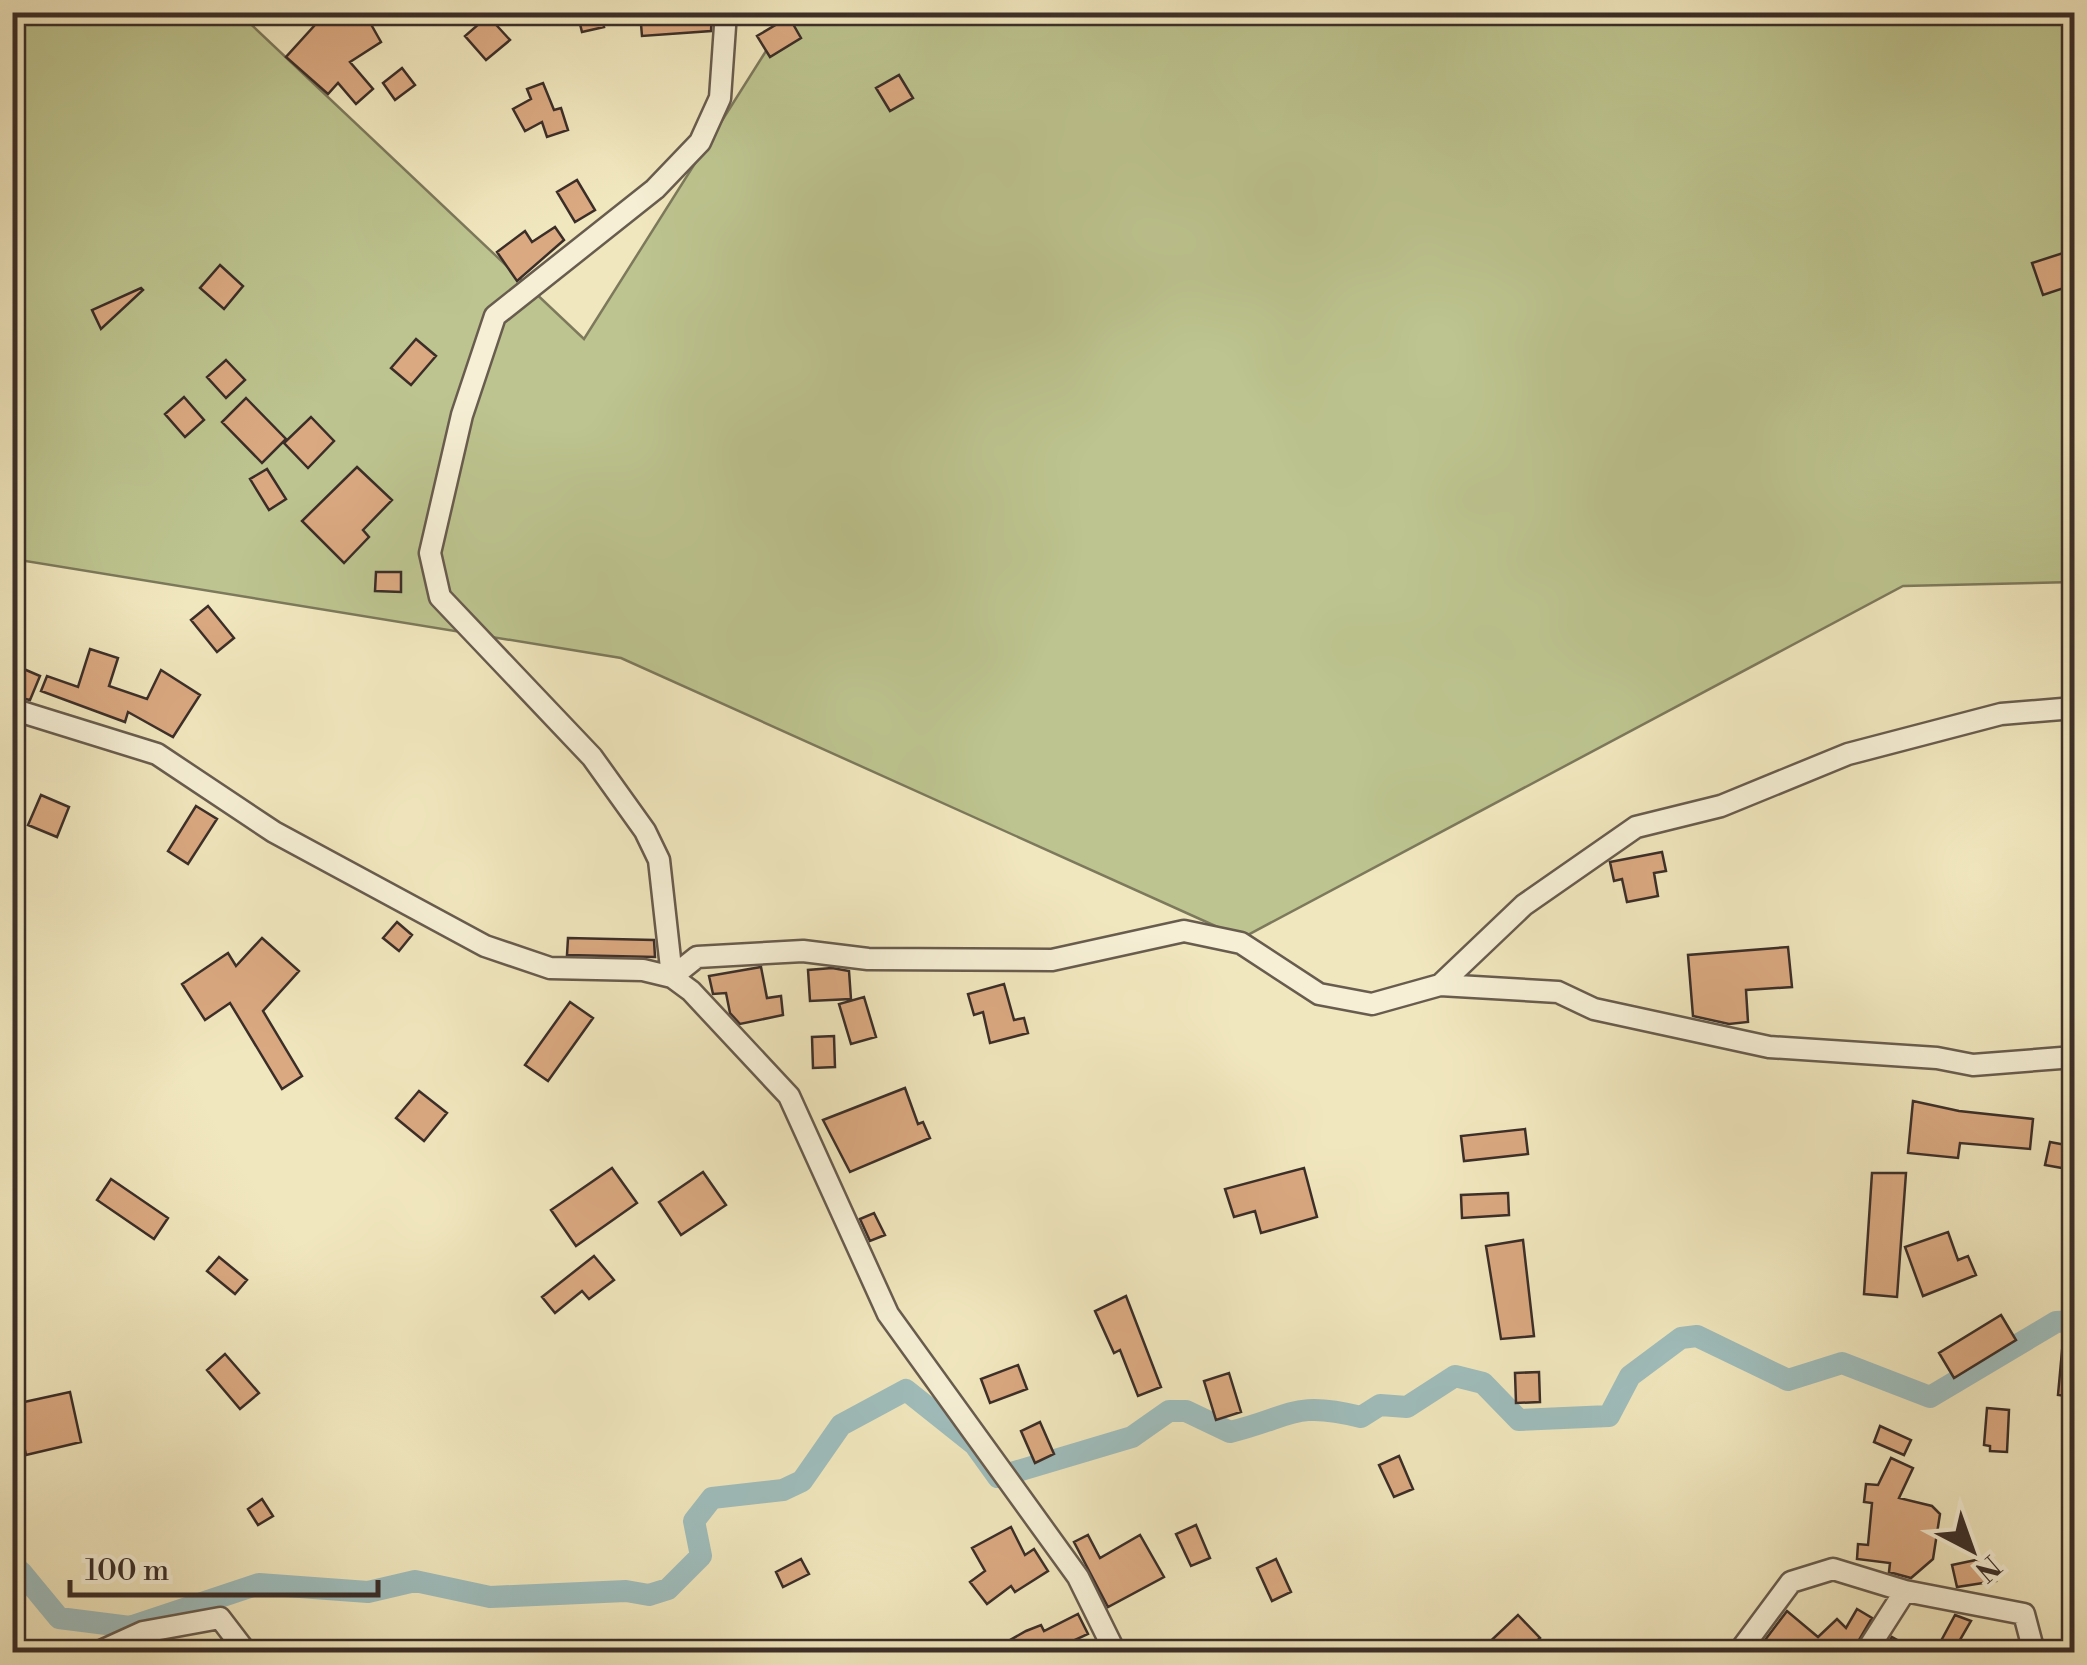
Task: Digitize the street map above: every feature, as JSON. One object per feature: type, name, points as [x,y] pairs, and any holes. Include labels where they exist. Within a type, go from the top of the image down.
[{"type":"street","points":[[672,977],[659,860],[645,831],[592,757],[440,597],[430,553],[462,415],[496,316],[655,189],[700,142],[720,98],[726,12]]},
{"type":"street","points":[[1440,985],[1524,905],[1636,827],[1721,806],[1848,754],[2001,714],[2074,708]]},
{"type":"street","points":[[12,709],[157,754],[274,832],[485,946],[550,968],[643,970],[672,977],[691,991],[789,1096],[888,1314],[952,1408],[995,1457],[1078,1577],[1115,1652]]},
{"type":"street","points":[[672,977],[696,957],[803,951],[868,959],[1052,960],[1184,931],[1240,943],[1319,994],[1372,1004],[1440,985],[1558,992],[1594,1009],[1769,1047],[1936,1058],[1974,1065],[2074,1057]]},
{"type":"street","points":[[1739,1652],[1791,1582],[1809,1573],[1833,1569],[1905,1590],[2024,1614],[2034,1652]]},
{"type":"street","points":[[1866,1652],[1905,1590]]},
{"type":"street","points":[[100,1652],[143,1632],[220,1618],[246,1652]]},
{"type":"green space","points":[[12,13],[239,13],[584,339],[790,13],[2074,13],[2074,582],[1903,586],[1242,938],[621,658],[13,559]]},
{"type":"building","points":[[308,12],[364,12],[381,42],[350,62],[373,89],[356,104],[338,83],[328,94],[286,57],[314,26]]},
{"type":"building","points":[[577,12],[600,12],[604,27],[582,32]]},
{"type":"building","points":[[640,12],[712,12],[711,31],[642,36]]},
{"type":"building","points":[[488,16],[510,40],[486,60],[465,36]]},
{"type":"building","points":[[789,17],[801,38],[770,57],[757,36]]},
{"type":"building","points":[[402,68],[415,85],[395,100],[383,83]]},
{"type":"building","points":[[899,75],[913,98],[890,111],[876,88]]},
{"type":"building","points":[[543,83],[554,110],[561,108],[568,130],[547,137],[542,122],[525,131],[513,109],[531,99],[527,89]]},
{"type":"building","points":[[577,180],[595,210],[575,222],[557,192]]},
{"type":"building","points":[[555,227],[564,240],[517,281],[497,252],[525,231],[532,242]]},
{"type":"building","points":[[2063,253],[2073,285],[2043,295],[2032,263]]},
{"type":"building","points":[[220,265],[243,286],[224,309],[200,288]]},
{"type":"building","points":[[143,290],[101,329],[92,310]]},
{"type":"building","points":[[416,339],[436,356],[411,385],[391,368]]},
{"type":"building","points":[[226,360],[245,380],[226,398],[207,377]]},
{"type":"building","points":[[184,397],[204,420],[185,437],[165,414]]},
{"type":"building","points":[[246,398],[286,439],[262,463],[222,422]]},
{"type":"building","points":[[311,417],[334,441],[308,468],[284,443]]},
{"type":"building","points":[[357,467],[392,500],[363,530],[369,537],[344,563],[302,521]]},
{"type":"building","points":[[267,469],[286,499],[269,510],[250,479]]},
{"type":"building","points":[[376,572],[401,572],[401,592],[375,591]]},
{"type":"building","points":[[208,606],[234,638],[217,652],[191,620]]},
{"type":"building","points":[[90,649],[118,658],[109,686],[147,699],[161,670],[200,695],[173,737],[128,712],[125,722],[41,691],[47,676],[78,687]]},
{"type":"building","points":[[12,664],[40,676],[30,700],[12,696]]},
{"type":"building","points":[[41,795],[69,807],[57,837],[28,825]]},
{"type":"building","points":[[196,806],[217,819],[188,864],[168,851]]},
{"type":"building","points":[[1662,852],[1666,871],[1654,873],[1658,896],[1627,902],[1622,879],[1614,881],[1610,862]]},
{"type":"building","points":[[397,922],[412,935],[399,951],[383,938]]},
{"type":"building","points":[[262,938],[299,971],[263,1011],[302,1076],[282,1089],[230,1003],[205,1020],[182,984],[228,953],[236,966]]},
{"type":"building","points":[[568,938],[654,940],[655,957],[567,955]]},
{"type":"building","points":[[1788,947],[1792,987],[1746,990],[1748,1022],[1729,1024],[1693,1016],[1688,955]]},
{"type":"building","points":[[761,967],[767,998],[781,996],[783,1015],[740,1024],[730,1013],[726,993],[713,994],[709,976]]},
{"type":"building","points":[[808,970],[849,971],[851,999],[810,1001]]},
{"type":"building","points":[[1004,984],[1014,1020],[1024,1018],[1028,1033],[990,1043],[983,1012],[974,1015],[968,994]]},
{"type":"building","points":[[864,997],[876,1037],[851,1044],[839,1004]]},
{"type":"building","points":[[570,1002],[593,1018],[548,1081],[525,1065]]},
{"type":"building","points":[[834,1036],[835,1067],[813,1068],[812,1037]]},
{"type":"building","points":[[905,1088],[918,1124],[923,1122],[930,1138],[850,1172],[823,1120]]},
{"type":"building","points":[[419,1091],[447,1113],[424,1141],[396,1118]]},
{"type":"building","points":[[1913,1101],[1959,1111],[2033,1119],[2030,1149],[1960,1143],[1958,1158],[1908,1153]]},
{"type":"building","points":[[1525,1129],[1528,1154],[1464,1161],[1461,1136]]},
{"type":"building","points":[[2050,1142],[2066,1145],[2062,1168],[2045,1165]]},
{"type":"building","points":[[612,1168],[637,1203],[576,1246],[551,1210]]},
{"type":"building","points":[[1304,1168],[1317,1217],[1261,1233],[1255,1211],[1234,1217],[1225,1189]]},
{"type":"building","points":[[703,1172],[726,1205],[681,1235],[659,1202]]},
{"type":"building","points":[[1872,1173],[1906,1173],[1897,1297],[1864,1294]]},
{"type":"building","points":[[111,1179],[168,1218],[154,1239],[97,1200]]},
{"type":"building","points":[[1508,1193],[1509,1215],[1462,1218],[1461,1195]]},
{"type":"building","points":[[874,1213],[885,1235],[870,1241],[860,1219]]},
{"type":"building","points":[[1948,1232],[1958,1260],[1968,1256],[1976,1275],[1923,1296],[1905,1247]]},
{"type":"building","points":[[1523,1240],[1534,1336],[1501,1339],[1486,1246]]},
{"type":"building","points":[[594,1256],[614,1280],[589,1299],[582,1291],[555,1313],[542,1297]]},
{"type":"building","points":[[219,1257],[247,1280],[235,1294],[207,1271]]},
{"type":"building","points":[[1126,1296],[1161,1387],[1138,1396],[1120,1350],[1114,1353],[1095,1311]]},
{"type":"building","points":[[2001,1315],[2016,1340],[1954,1378],[1939,1353]]},
{"type":"building","points":[[2063,1340],[2074,1340],[2074,1397],[2058,1395]]},
{"type":"building","points":[[225,1354],[259,1393],[240,1409],[207,1370]]},
{"type":"building","points":[[1018,1365],[1027,1389],[990,1403],[981,1379]]},
{"type":"building","points":[[1539,1372],[1540,1402],[1516,1403],[1515,1373]]},
{"type":"building","points":[[1229,1373],[1241,1412],[1216,1420],[1204,1381]]},
{"type":"building","points":[[70,1392],[81,1442],[26,1455],[15,1404]]},
{"type":"building","points":[[1987,1408],[2009,1410],[2007,1452],[1990,1451],[1990,1446],[1984,1445]]},
{"type":"building","points":[[1040,1422],[1054,1454],[1035,1463],[1021,1431]]},
{"type":"building","points":[[1880,1426],[1911,1440],[1904,1455],[1874,1442]]},
{"type":"building","points":[[1399,1456],[1413,1489],[1394,1497],[1379,1465]]},
{"type":"building","points":[[1891,1458],[1913,1468],[1899,1498],[1932,1506],[1940,1514],[1933,1559],[1911,1578],[1889,1572],[1890,1563],[1857,1559],[1858,1544],[1868,1545],[1872,1503],[1864,1502],[1866,1484],[1878,1485]]},
{"type":"building","points":[[262,1499],[273,1516],[258,1525],[248,1509]]},
{"type":"building","points":[[1196,1525],[1210,1558],[1191,1566],[1176,1534]]},
{"type":"building","points":[[1011,1527],[1025,1555],[1034,1549],[1048,1571],[1015,1592],[1011,1586],[987,1604],[970,1582],[985,1571],[972,1548]]},
{"type":"building","points":[[1088,1535],[1100,1558],[1140,1535],[1164,1577],[1108,1607],[1074,1542]]},
{"type":"building","points":[[1990,1557],[1996,1581],[1957,1587],[1952,1565]]},
{"type":"building","points":[[801,1559],[809,1574],[783,1587],[776,1572]]},
{"type":"building","points":[[1276,1559],[1291,1592],[1272,1601],[1257,1568]]},
{"type":"building","points":[[1857,1609],[1872,1618],[1852,1652],[1756,1652],[1787,1611],[1818,1637],[1837,1619],[1846,1628]]},
{"type":"building","points":[[1078,1614],[1088,1634],[1049,1652],[989,1652],[1026,1631],[1041,1625],[1044,1631]]},
{"type":"building","points":[[1518,1615],[1540,1638],[1525,1652],[1479,1652]]},
{"type":"building","points":[[1955,1615],[1971,1621],[1953,1652],[1935,1652]]},
{"type":"building","points":[[1892,1637],[1919,1652],[1882,1652]]},
{"type":"waterway","points":[[12,1571],[21,1572],[59,1618],[130,1627],[259,1584],[368,1592],[415,1581],[490,1597],[626,1591],[649,1595],[668,1589],[701,1556],[694,1521],[712,1498],[783,1490],[802,1481],[841,1425],[906,1390],[975,1445],[998,1477],[1132,1437],[1169,1411],[1186,1411],[1230,1432],[1306,1410],[1361,1417],[1380,1405],[1407,1407],[1455,1376],[1483,1383],[1519,1420],[1609,1416],[1630,1376],[1681,1338],[1697,1336],[1788,1380],[1842,1363],[1930,1397],[2056,1322],[2074,1321]]}]
